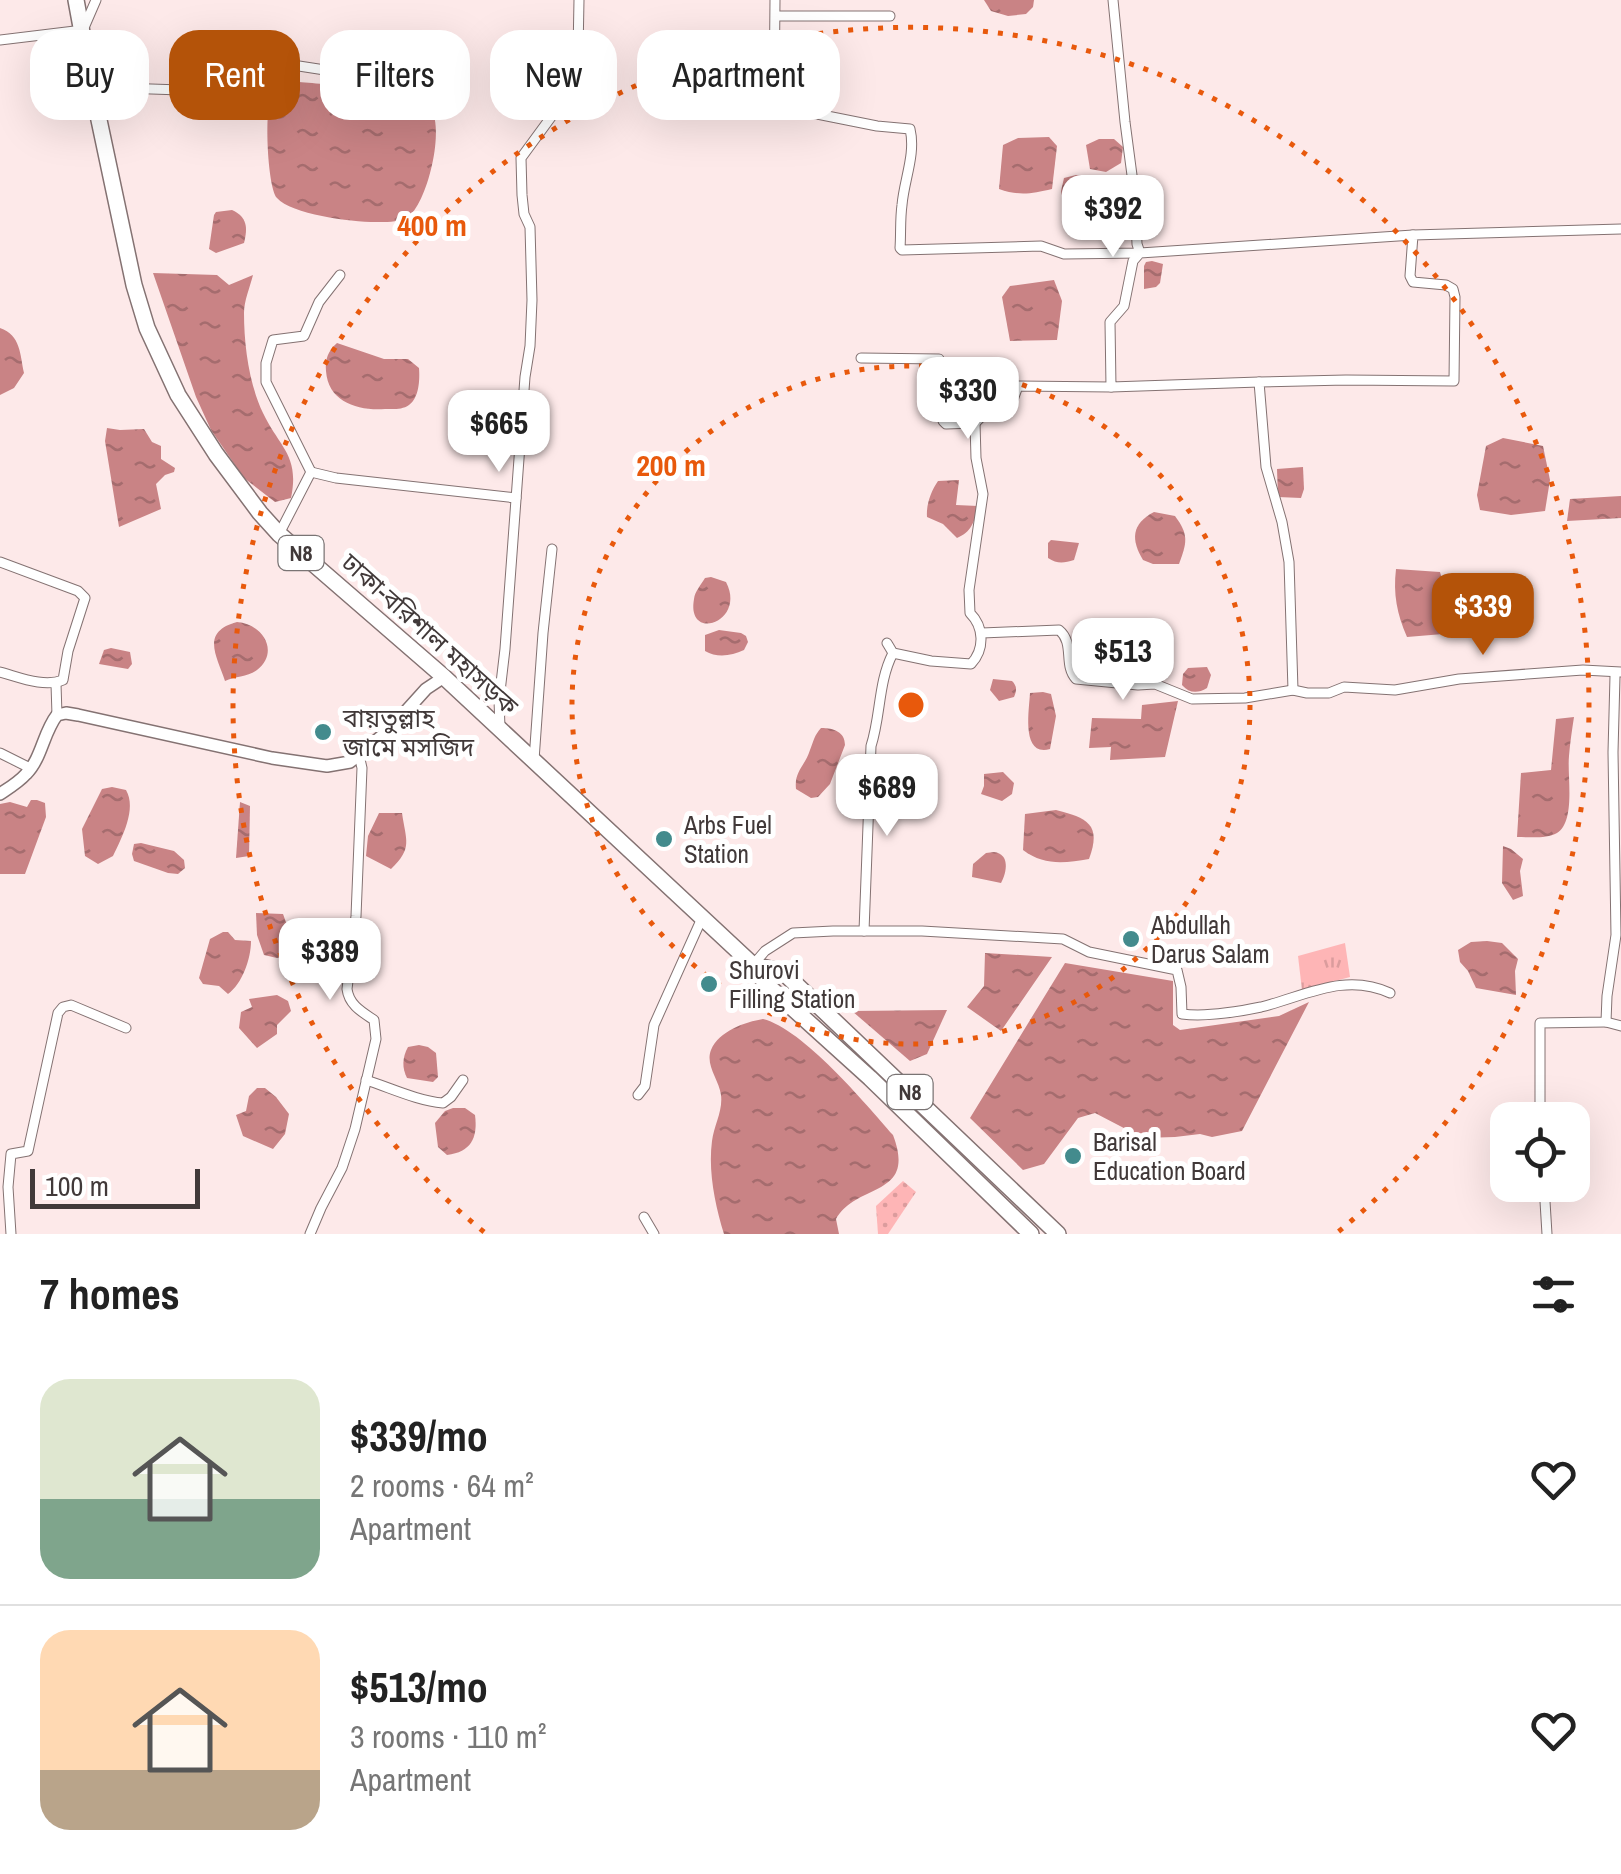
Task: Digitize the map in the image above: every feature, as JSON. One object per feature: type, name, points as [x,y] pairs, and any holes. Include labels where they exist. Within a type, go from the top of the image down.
[{"type":"highway","name":"ঢাকা-বরিশাল মহাসড়ক","points":[[76,0],[82,30]]},
{"type":"highway","name":"ঢাকা-বরিশাল মহাসড়ক","points":[[99,120],[134,285],[148,328],[178,395],[260,513],[754,964],[766,984],[1031,1234]]},
{"type":"highway","name":"ঢাকা-বরিশাল মহাসড়ক","points":[[754,964],[783,972],[1058,1234]]},
{"type":"street","points":[[82,30],[96,0]]},
{"type":"street","points":[[500,730],[499,700],[532,300],[530,228],[524,214],[522,158],[565,98],[573,78],[579,0]]},
{"type":"street","points":[[775,0],[776,106],[910,129],[910,166],[902,202],[902,250],[1041,246],[1064,254],[1140,253],[1413,235],[1621,229]]},
{"type":"street","points":[[1113,0],[1140,253]]},
{"type":"street","points":[[776,16],[890,16]]},
{"type":"street","points":[[0,40],[30,36]]},
{"type":"street","points":[[149,89],[235,86],[254,72],[286,64],[320,69]]},
{"type":"street","points":[[861,358],[939,359],[946,424],[975,423],[983,415],[1008,411],[1016,386],[1454,381],[1456,296],[1446,286],[1413,282],[1413,235]]},
{"type":"street","points":[[1111,386],[1110,322],[1124,306],[1133,261],[1140,253]]},
{"type":"street","points":[[340,276],[318,302],[304,336],[273,340],[266,363],[266,382],[311,472],[516,498]]},
{"type":"street","points":[[1259,382],[1266,467],[1289,562],[1293,690]]},
{"type":"street","points":[[864,930],[871,746],[890,648],[931,662],[971,664],[978,654],[982,634],[970,613],[968,590],[984,494],[976,458],[975,423]]},
{"type":"street","points":[[280,534],[311,472]]},
{"type":"street","points":[[534,763],[552,549]]},
{"type":"street","points":[[0,562],[78,592],[84,598],[63,680],[56,684],[38,682],[0,672]]},
{"type":"street","points":[[982,634],[1059,630],[1068,640],[1070,673],[1076,679],[1138,686],[1155,684],[1192,699],[1245,698],[1293,690],[1329,693],[1344,687],[1396,690],[1476,678],[1583,670],[1618,674],[1613,772],[1616,935],[1606,1022]]},
{"type":"street","points":[[56,715],[78,715],[314,766],[338,765],[360,755],[426,689],[444,677]]},
{"type":"street","points":[[0,794],[30,768],[56,715],[56,684]]},
{"type":"street","points":[[0,753],[30,768]]},
{"type":"street","points":[[310,1234],[356,1129],[376,1039],[374,1020],[348,998],[347,989],[356,916],[360,755]]},
{"type":"street","points":[[638,1095],[645,1086],[654,1025],[702,918]]},
{"type":"street","points":[[754,964],[794,933],[864,930],[1005,934],[1063,939],[1089,952],[1177,970],[1182,1014],[1194,1016],[1257,1008],[1336,985],[1373,985],[1390,993]]},
{"type":"street","points":[[11,1234],[10,1154],[28,1150],[58,1013],[63,1006],[70,1005],[126,1028]]},
{"type":"street","points":[[1540,1102],[1540,1022],[1606,1022],[1621,1026]]},
{"type":"street","points":[[366,1080],[416,1098],[443,1102],[463,1080]]},
{"type":"street","points":[[1545,1202],[1547,1234]]},
{"type":"street","points":[[644,1217],[654,1234]]},
{"type":"green space","points":[[1345,943],[1350,977],[1302,990],[1298,956]]},
{"type":"green space","points":[[903,1181],[916,1192],[888,1234],[878,1234],[876,1206]]},
{"type":"water","points":[[984,0],[1034,0],[1026,14],[1008,16],[991,11]]},
{"type":"water","points":[[300,82],[320,84],[320,120],[435,120],[436,143],[429,179],[416,208],[399,221],[341,219],[296,209],[277,198],[274,191],[268,120],[300,120]]},
{"type":"water","points":[[1049,137],[1057,146],[1052,189],[1025,194],[999,189],[1003,145],[1018,138]]},
{"type":"water","points":[[1099,139],[1114,139],[1123,147],[1121,163],[1106,172],[1090,169],[1086,145]]},
{"type":"water","points":[[1076,175],[1093,180],[1091,205],[1064,205],[1064,178]]},
{"type":"water","points":[[232,210],[245,223],[244,243],[216,253],[209,249],[214,215]]},
{"type":"water","points":[[1152,261],[1163,264],[1160,283],[1144,289],[1144,266]]},
{"type":"water","points":[[153,273],[217,275],[229,285],[253,275],[244,313],[248,364],[263,413],[290,461],[291,498],[275,502],[244,478],[211,430]]},
{"type":"water","points":[[1054,280],[1062,301],[1057,340],[1010,341],[1002,297],[1010,286]]},
{"type":"water","points":[[0,328],[16,341],[24,373],[14,388],[0,395]]},
{"type":"water","points":[[337,343],[384,359],[408,359],[419,368],[415,398],[406,407],[375,409],[355,406],[338,397],[328,382],[326,367],[329,352]]},
{"type":"water","points":[[107,428],[144,429],[152,442],[161,446],[161,459],[175,468],[156,484],[161,509],[119,527],[105,441]]},
{"type":"water","points":[[1503,438],[1543,446],[1550,480],[1545,511],[1511,515],[1480,510],[1477,495],[1486,446]]},
{"type":"water","points":[[1303,467],[1301,498],[1278,497],[1277,469]]},
{"type":"water","points":[[959,480],[956,505],[978,506],[969,529],[957,538],[943,524],[927,517],[927,512],[938,481]]},
{"type":"water","points":[[1621,496],[1621,518],[1567,521],[1570,499]]},
{"type":"water","points":[[1154,512],[1175,516],[1183,528],[1185,544],[1179,564],[1153,564],[1143,560],[1139,553],[1137,527]]},
{"type":"water","points":[[1051,540],[1079,543],[1074,560],[1048,558]]},
{"type":"water","points":[[1396,569],[1440,572],[1453,594],[1461,622],[1443,634],[1407,637],[1397,604]]},
{"type":"water","points":[[705,578],[726,582],[729,608],[723,617],[706,624],[694,613],[694,599]]},
{"type":"water","points":[[237,622],[261,633],[268,647],[267,655],[253,672],[225,681],[215,638],[226,626]]},
{"type":"water","points":[[719,630],[746,636],[744,650],[724,655],[705,651],[705,635]]},
{"type":"water","points":[[1082,638],[1110,641],[1103,663],[1089,667],[1079,652]]},
{"type":"water","points":[[104,650],[130,652],[132,664],[128,669],[99,664]]},
{"type":"water","points":[[1207,667],[1211,675],[1207,688],[1193,692],[1182,685],[1188,668]]},
{"type":"water","points":[[993,679],[1012,681],[1016,688],[1014,697],[999,701],[990,690]]},
{"type":"water","points":[[1030,693],[1051,694],[1056,716],[1050,749],[1041,750],[1031,740],[1029,710]]},
{"type":"water","points":[[1178,701],[1165,757],[1110,760],[1111,747],[1089,748],[1092,718],[1141,719],[1142,705]]},
{"type":"water","points":[[1574,717],[1567,819],[1557,833],[1517,837],[1521,773],[1551,770],[1556,719]]},
{"type":"water","points":[[821,728],[838,732],[845,745],[830,784],[818,797],[811,798],[796,789],[796,783]]},
{"type":"water","points":[[1003,772],[1014,783],[1012,794],[1002,801],[981,794],[984,774]]},
{"type":"water","points":[[102,789],[126,790],[129,814],[113,856],[98,864],[85,856],[82,829]]},
{"type":"water","points":[[31,800],[45,803],[46,817],[25,874],[0,874],[0,804],[10,802],[27,807]]},
{"type":"water","points":[[240,802],[250,806],[249,856],[236,858]]},
{"type":"water","points":[[1056,810],[1089,824],[1094,838],[1089,859],[1047,861],[1023,850],[1025,814]]},
{"type":"water","points":[[379,813],[402,813],[405,849],[391,869],[366,856],[368,836]]},
{"type":"water","points":[[134,844],[174,851],[184,860],[185,868],[178,874],[168,873],[134,861]]},
{"type":"water","points":[[1503,846],[1523,859],[1523,896],[1513,900],[1502,883]]},
{"type":"water","points":[[994,852],[1005,860],[1001,883],[972,877],[973,864],[986,853]]},
{"type":"water","points":[[256,913],[283,914],[288,956],[264,955],[257,935]]},
{"type":"water","points":[[223,932],[235,940],[251,941],[245,971],[228,994],[219,986],[203,984],[199,978],[210,939]]},
{"type":"water","points":[[1471,942],[1502,943],[1518,959],[1516,995],[1476,988],[1460,962],[1458,950]]},
{"type":"water","points":[[985,953],[1052,957],[1001,1031],[967,1007],[984,986]]},
{"type":"water","points":[[1065,963],[1173,981],[1173,1025],[1180,1030],[1279,1016],[1309,1002],[1242,1131],[1212,1137],[1200,1134],[1143,1138],[1095,1113],[1078,1118],[1044,1164],[1023,1170],[970,1118]]},
{"type":"water","points":[[277,995],[288,1001],[291,1011],[277,1025],[277,1034],[257,1048],[239,1028],[241,1012],[252,1007],[249,999]]},
{"type":"water","points":[[947,1010],[927,1054],[910,1061],[852,1011]]},
{"type":"water","points":[[763,1019],[814,1052],[893,1135],[897,1170],[891,1180],[845,1207],[836,1219],[839,1234],[724,1234],[711,1164],[721,1095],[711,1067],[711,1050],[726,1033]]},
{"type":"water","points":[[419,1045],[436,1053],[438,1077],[433,1082],[407,1078],[405,1074],[406,1051]]},
{"type":"water","points":[[257,1088],[265,1088],[289,1114],[285,1134],[273,1149],[243,1136],[236,1115],[246,1111],[249,1096]]},
{"type":"water","points":[[453,1108],[465,1108],[475,1115],[475,1131],[467,1147],[447,1155],[438,1147],[435,1123]]},
{"type":"place","name":"বায়তুল্লাহ জামে মসজিদ","points":[[323,732]]},
{"type":"place","name":"Arbs Fuel Station","points":[[664,839]]},
{"type":"place","name":"Abdullah Darus Salam","points":[[1131,939]]},
{"type":"place","name":"Shurovi Filling Station","points":[[709,984]]},
{"type":"place","name":"Barisal Education Board","points":[[1073,1156]]}]
